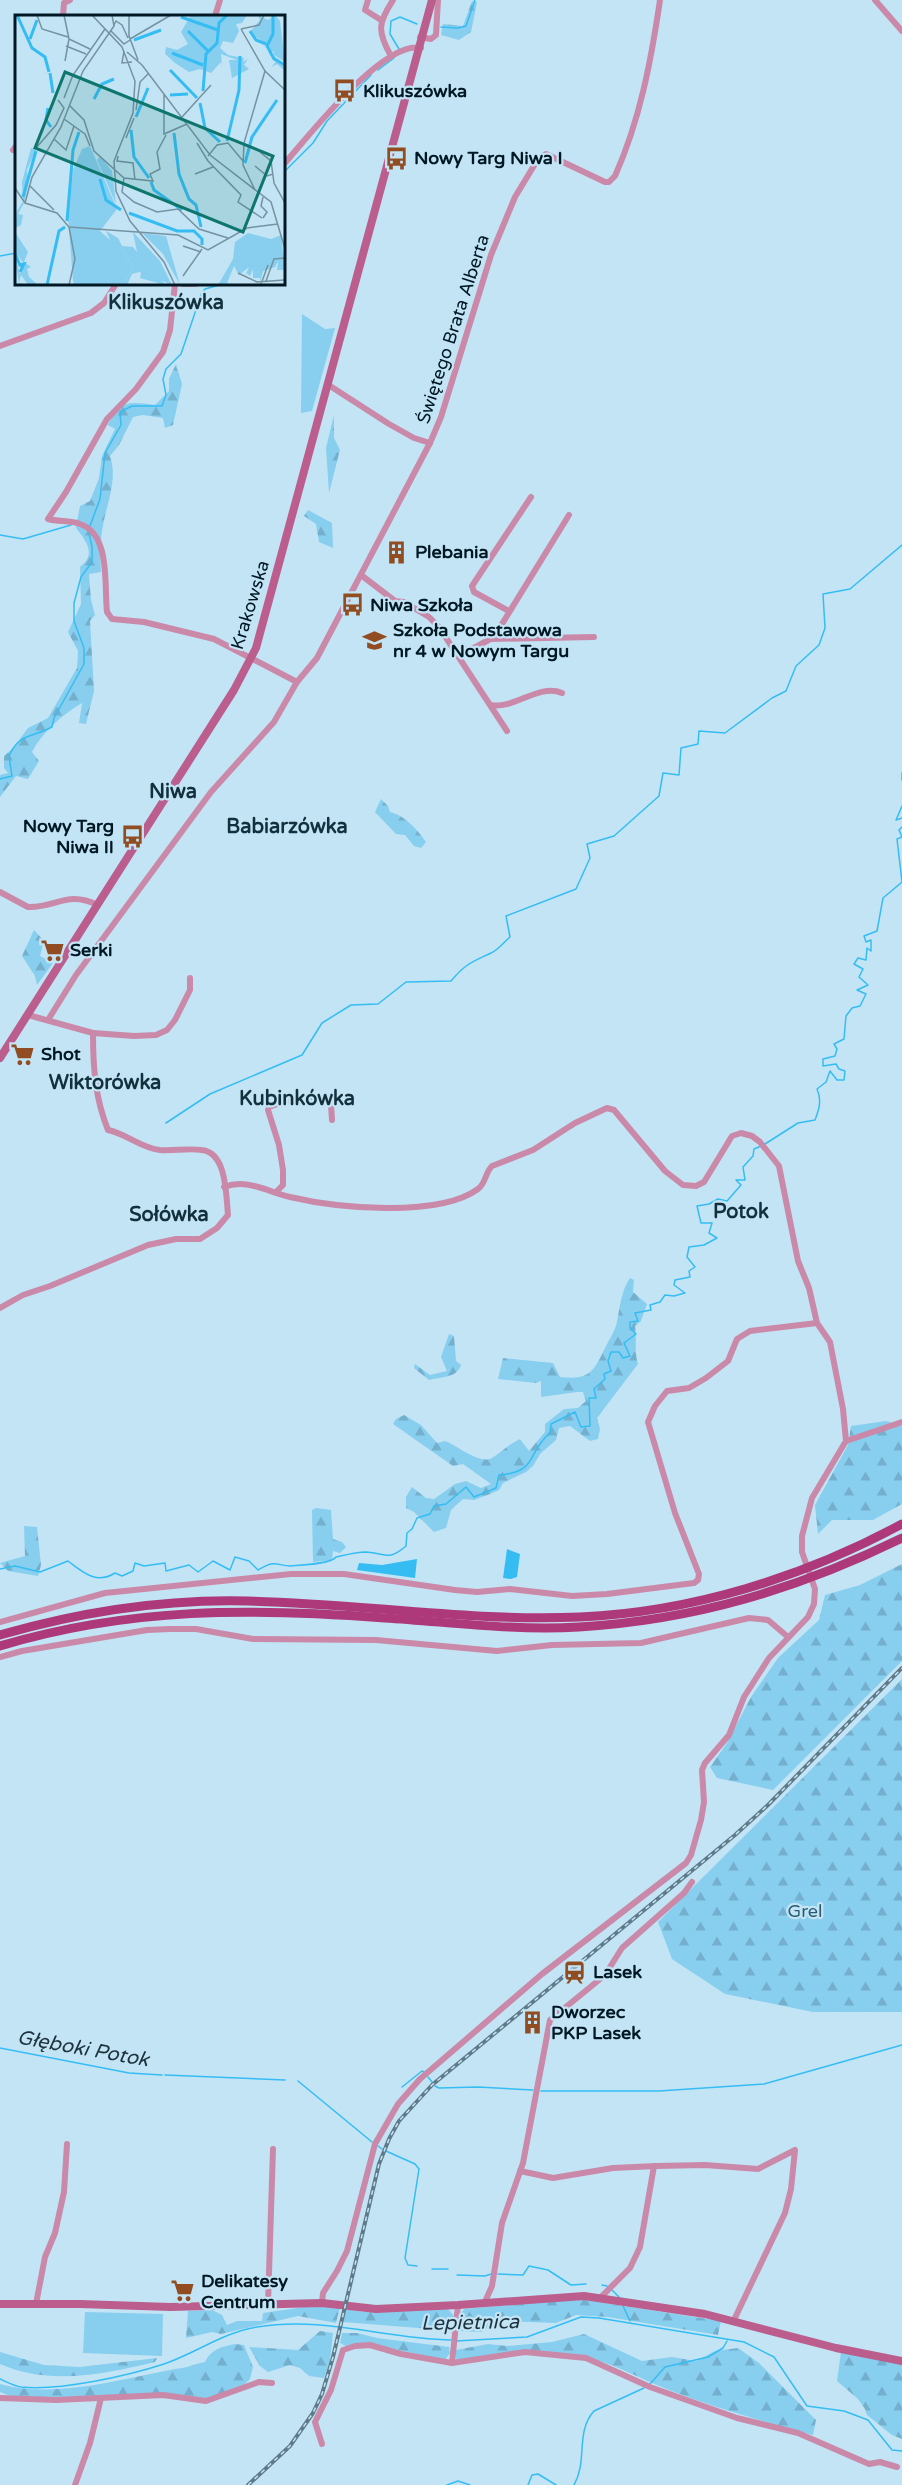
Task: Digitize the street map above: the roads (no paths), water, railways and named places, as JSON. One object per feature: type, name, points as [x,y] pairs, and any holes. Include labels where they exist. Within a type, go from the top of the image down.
[{"type":"main road","name":"Krakowska","points":[[0,1058],[224,707],[251,660],[262,629],[430,0]]},
{"type":"main road","points":[[0,1635],[105,1611],[196,1602],[277,1602],[459,1615],[580,1617],[645,1610],[703,1600],[748,1588],[831,1557],[902,1524]]},
{"type":"main road","points":[[0,1646],[44,1634],[108,1622],[166,1614],[217,1611],[330,1614],[496,1627],[580,1627],[657,1618],[714,1609],[801,1582],[902,1538]]},
{"type":"main road","points":[[0,2304],[170,2307],[322,2303],[376,2309],[484,2304],[560,2296],[600,2298],[692,2312],[836,2348],[902,2361]]},
{"type":"street","points":[[63,15],[64,3],[70,0]]},
{"type":"street","points":[[215,15],[220,0]]},
{"type":"street","points":[[368,0],[365,10],[381,20]]},
{"type":"street","points":[[391,56],[382,37],[381,20],[393,0]]},
{"type":"street","points":[[421,37],[431,39],[437,34],[438,0]]},
{"type":"street","name":"Świętego Brata Alberta","points":[[48,1020],[76,975],[211,792],[274,722],[297,682],[317,658],[430,443],[441,417],[491,255],[508,213],[533,168],[543,155],[550,155],[604,182],[609,182],[615,176],[636,124],[660,0]]},
{"type":"street","points":[[875,0],[902,31]]},
{"type":"street","points":[[285,163],[345,95],[391,56],[407,47],[418,47]]},
{"type":"street","points":[[0,346],[91,313],[104,303],[115,285]]},
{"type":"street","points":[[175,285],[170,330],[163,352],[136,389],[107,419],[48,519],[82,525],[97,537],[103,560],[107,612],[112,619],[144,622],[214,639],[297,682]]},
{"type":"street","points":[[327,384],[389,424],[414,438],[430,443]]},
{"type":"street","points":[[509,611],[474,592],[472,586],[531,497]]},
{"type":"street","points":[[454,649],[472,649],[494,637],[569,515]]},
{"type":"street","points":[[361,575],[395,601],[404,602],[429,617],[439,627],[507,731]]},
{"type":"street","points":[[490,639],[594,637]]},
{"type":"street","points":[[490,705],[501,706],[538,694],[558,691],[562,693]]},
{"type":"street","points":[[0,892],[28,907],[65,898],[78,898],[98,905]]},
{"type":"street","points":[[28,1014],[93,1033],[134,1036],[161,1034],[175,1020],[189,990],[190,978]]},
{"type":"street","points":[[0,1308],[23,1295],[148,1245],[208,1236],[228,1215],[218,1161],[205,1150],[159,1150],[108,1130],[100,1110],[96,1089],[93,1033]]},
{"type":"street","points":[[276,1192],[283,1185],[284,1170],[269,1107],[310,1097],[321,1098],[331,1105],[332,1120]]},
{"type":"street","points":[[224,1187],[232,1184],[258,1186],[317,1203],[412,1209],[434,1205],[472,1193],[482,1186],[492,1166],[533,1150],[575,1123],[607,1108],[614,1110],[665,1171],[682,1185],[696,1186],[704,1182],[732,1136],[741,1132],[752,1136],[779,1167],[798,1260],[809,1288],[817,1323],[830,1342],[843,1409],[846,1441],[809,1505],[802,1546],[814,1585],[814,1604],[808,1617],[770,1658],[744,1697],[729,1736],[704,1766],[704,1803],[691,1855],[686,1863],[542,1974],[420,2079],[398,2104],[375,2144],[346,2250],[337,2271],[323,2293],[322,2303]]},
{"type":"street","points":[[0,1622],[105,1593],[291,1574],[344,1574],[455,1590],[477,1592],[510,1589],[572,1596],[694,1583],[699,1579],[699,1574],[675,1513],[652,1441],[648,1422],[655,1406],[667,1391],[689,1388],[728,1361],[737,1339],[750,1331],[817,1323]]},
{"type":"street","points":[[846,1441],[902,1422]]},
{"type":"street","points":[[0,1657],[22,1651],[147,1630],[170,1629],[196,1629],[253,1639],[376,1640],[497,1651],[552,1645],[641,1643],[749,1618],[768,1620],[788,1637]]},
{"type":"street","points":[[484,2304],[492,2286],[502,2223],[520,2171],[550,2020],[605,1975],[622,1948],[684,1893],[692,1882]]},
{"type":"street","points":[[36,2304],[45,2257],[55,2233],[64,2192],[67,2144]]},
{"type":"street","points":[[268,2304],[273,2149]]},
{"type":"street","points":[[520,2171],[553,2178],[613,2168],[654,2166],[705,2165],[758,2169],[795,2150],[791,2189],[784,2212],[733,2322]]},
{"type":"street","points":[[600,2298],[630,2268],[640,2247],[654,2166]]},
{"type":"street","points":[[452,2363],[458,2305]]},
{"type":"street","points":[[322,2444],[315,2422],[331,2390],[343,2350],[370,2345],[401,2354],[452,2363],[525,2352],[586,2358],[650,2387],[737,2418],[798,2433],[869,2464],[880,2462],[897,2467]]},
{"type":"street","points":[[0,2398],[56,2400],[162,2395],[206,2401],[259,2382],[272,2383]]},
{"type":"street","points":[[75,2485],[90,2443],[101,2398]]},
{"type":"waterway","name":"Klikuszówka","points":[[441,27],[466,26],[475,0]]},
{"type":"waterway","name":"Klikuszówka","points":[[399,49],[390,34],[391,21],[400,17],[417,24]]},
{"type":"waterway","name":"Klikuszówka","points":[[378,70],[394,58]]},
{"type":"waterway","name":"Klikuszówka","points":[[285,171],[313,143],[327,121],[371,75]]},
{"type":"waterway","points":[[0,256],[15,253]]},
{"type":"waterway","name":"Klikuszówka","points":[[90,526],[100,499],[105,453],[121,425],[120,412],[132,406],[162,406],[166,395],[163,379],[166,369],[181,354],[201,295],[205,289],[219,285]]},
{"type":"waterway","points":[[0,535],[23,539],[71,525]]},
{"type":"waterway","name":"Klikuszówka","points":[[0,779],[12,776],[9,756],[17,743],[52,727],[54,718],[84,664],[84,648],[74,621],[74,603],[81,577],[92,562],[89,533]]},
{"type":"waterway","points":[[166,1123],[210,1094],[302,1055],[322,1023],[351,1005],[378,1004],[406,982],[451,981],[465,967],[494,952],[510,937],[506,916],[576,889],[590,858],[587,844],[614,836],[659,796],[663,773],[679,775],[681,748],[698,744],[699,731],[725,733],[772,698],[786,691],[796,666],[819,645],[825,628],[823,594],[850,589],[902,545]]},
{"type":"waterway","points":[[902,773],[902,780]]},
{"type":"waterway","points":[[902,806],[896,820],[902,818]]},
{"type":"waterway","points":[[765,1144],[798,1123],[815,1120],[819,1105],[817,1089],[826,1082],[830,1071],[837,1080],[844,1080],[845,1071],[839,1069],[836,1064],[823,1066],[823,1059],[835,1056],[837,1049],[834,1044],[844,1039],[846,1016],[852,1008],[860,1006],[866,994],[857,990],[868,985],[859,977],[863,969],[854,964],[858,958],[866,960],[867,948],[871,951],[871,940],[866,942],[864,936],[877,931],[883,898],[902,882],[897,839],[902,837],[899,830],[902,827]]},
{"type":"waterway","points":[[0,1569],[15,1566],[40,1572],[68,1561],[90,1576],[102,1578],[115,1573],[122,1576],[133,1571],[135,1563],[144,1566],[165,1563],[166,1571],[189,1565],[198,1572],[213,1561],[230,1570],[235,1557],[249,1561],[258,1570],[271,1564],[290,1566],[322,1563],[359,1552],[395,1554],[406,1546],[407,1533],[412,1529],[417,1518],[430,1514],[434,1506],[446,1504],[466,1487],[474,1497],[496,1488],[499,1475],[512,1473],[526,1466],[550,1433],[551,1424],[575,1412],[581,1427],[590,1426],[589,1398],[596,1398],[594,1389],[605,1379],[604,1374],[611,1371],[608,1361],[611,1352],[619,1352],[623,1358],[630,1356],[624,1343],[636,1334],[630,1328],[630,1322],[638,1321],[635,1313],[651,1310],[650,1305],[660,1302],[665,1295],[674,1296],[685,1293],[674,1285],[675,1280],[690,1277],[689,1271],[695,1267],[687,1257],[689,1247],[704,1245],[717,1238],[709,1233],[712,1223],[701,1223],[697,1206],[709,1204],[718,1199],[727,1201],[741,1185],[736,1180],[745,1180],[743,1167],[753,1156],[754,1149],[761,1146]]},
{"type":"waterway","points":[[541,2091],[659,2091],[764,2084],[902,2045]]},
{"type":"waterway","name":"Głęboki Potok","points":[[0,2048],[129,2073],[162,2075]]},
{"type":"waterway","points":[[402,2087],[422,2071],[424,2072]]},
{"type":"waterway","name":"Głęboki Potok","points":[[165,2075],[285,2080]]},
{"type":"waterway","points":[[428,2077],[432,2082]]},
{"type":"waterway","name":"Głęboki Potok","points":[[298,2081],[372,2142]]},
{"type":"waterway","points":[[435,2086],[439,2088],[478,2087],[533,2090]]},
{"type":"waterway","name":"Głęboki Potok","points":[[378,2146],[382,2149]]},
{"type":"waterway","name":"Głęboki Potok","points":[[386,2151],[415,2164],[419,2169],[405,2258],[408,2265],[417,2266]]},
{"type":"waterway","name":"Głęboki Potok","points":[[498,2274],[523,2275],[529,2266],[548,2270],[571,2285],[586,2284]]},
{"type":"waterway","name":"Głęboki Potok","points":[[432,2269],[448,2269]]},
{"type":"waterway","name":"Głęboki Potok","points":[[457,2275],[485,2276],[491,2274]]},
{"type":"waterway","name":"Głęboki Potok","points":[[602,2285],[607,2286]]},
{"type":"waterway","name":"Głęboki Potok","points":[[611,2289],[619,2297]]},
{"type":"waterway","name":"Głęboki Potok","points":[[623,2306],[630,2321]]},
{"type":"waterway","name":"Lepietnica","points":[[456,2341],[527,2337],[581,2317],[744,2342],[774,2357],[807,2406],[844,2411],[868,2420],[892,2450],[902,2451]]},
{"type":"waterway","name":"Lepietnica","points":[[0,2379],[18,2386],[37,2388],[93,2382],[164,2364],[233,2333],[282,2324],[331,2326],[451,2340]]},
{"type":"waterway","points":[[650,2384],[665,2367],[708,2357],[723,2348],[727,2341]]},
{"type":"waterway","points":[[574,2485],[578,2476],[583,2437],[588,2419],[594,2411],[644,2388]]},
{"type":"waterway","points":[[528,2485],[532,2475],[538,2474],[556,2485]]},
{"type":"waterway","points":[[447,2485],[458,2481],[470,2485]]},
{"type":"railway","points":[[248,2485],[290,2446],[313,2413],[322,2394],[379,2164],[399,2121],[432,2085],[735,1835],[768,1805],[902,1668]]},
{"type":"place","name":"Klikuszówka","points":[[345,91]]},
{"type":"place","name":"Nowy Targ Niwa I","points":[[396,158]]},
{"type":"place","name":"Plebania","points":[[397,552]]},
{"type":"place","name":"Niwa Szkoła","points":[[352,605]]},
{"type":"place","name":"Szkoła Podstawowa nr 4 w Nowym Targu","points":[[375,640]]},
{"type":"place","name":"Nowy Targ Niwa II","points":[[132,836]]},
{"type":"place","name":"Serki","points":[[52,950]]},
{"type":"place","name":"Shot","points":[[23,1054]]},
{"type":"place","name":"Lasek","points":[[575,1972]]},
{"type":"place","name":"Dworzec PKP Lasek","points":[[533,2022]]},
{"type":"place","name":"Delikatesy Centrum","points":[[183,2291]]},
{"type":"district","name":"Klikuszówka","points":[[166,303]]},
{"type":"district","name":"Niwa","points":[[173,792]]},
{"type":"district","name":"Babiarzówka","points":[[287,827]]},
{"type":"district","name":"Wiktorówka","points":[[105,1083]]},
{"type":"district","name":"Kubinkówka","points":[[297,1099]]},
{"type":"district","name":"Potok","points":[[741,1212]]},
{"type":"district","name":"Sołówka","points":[[169,1215]]},
{"type":"park label","name":"Grel","points":[[805,1911]]}]
